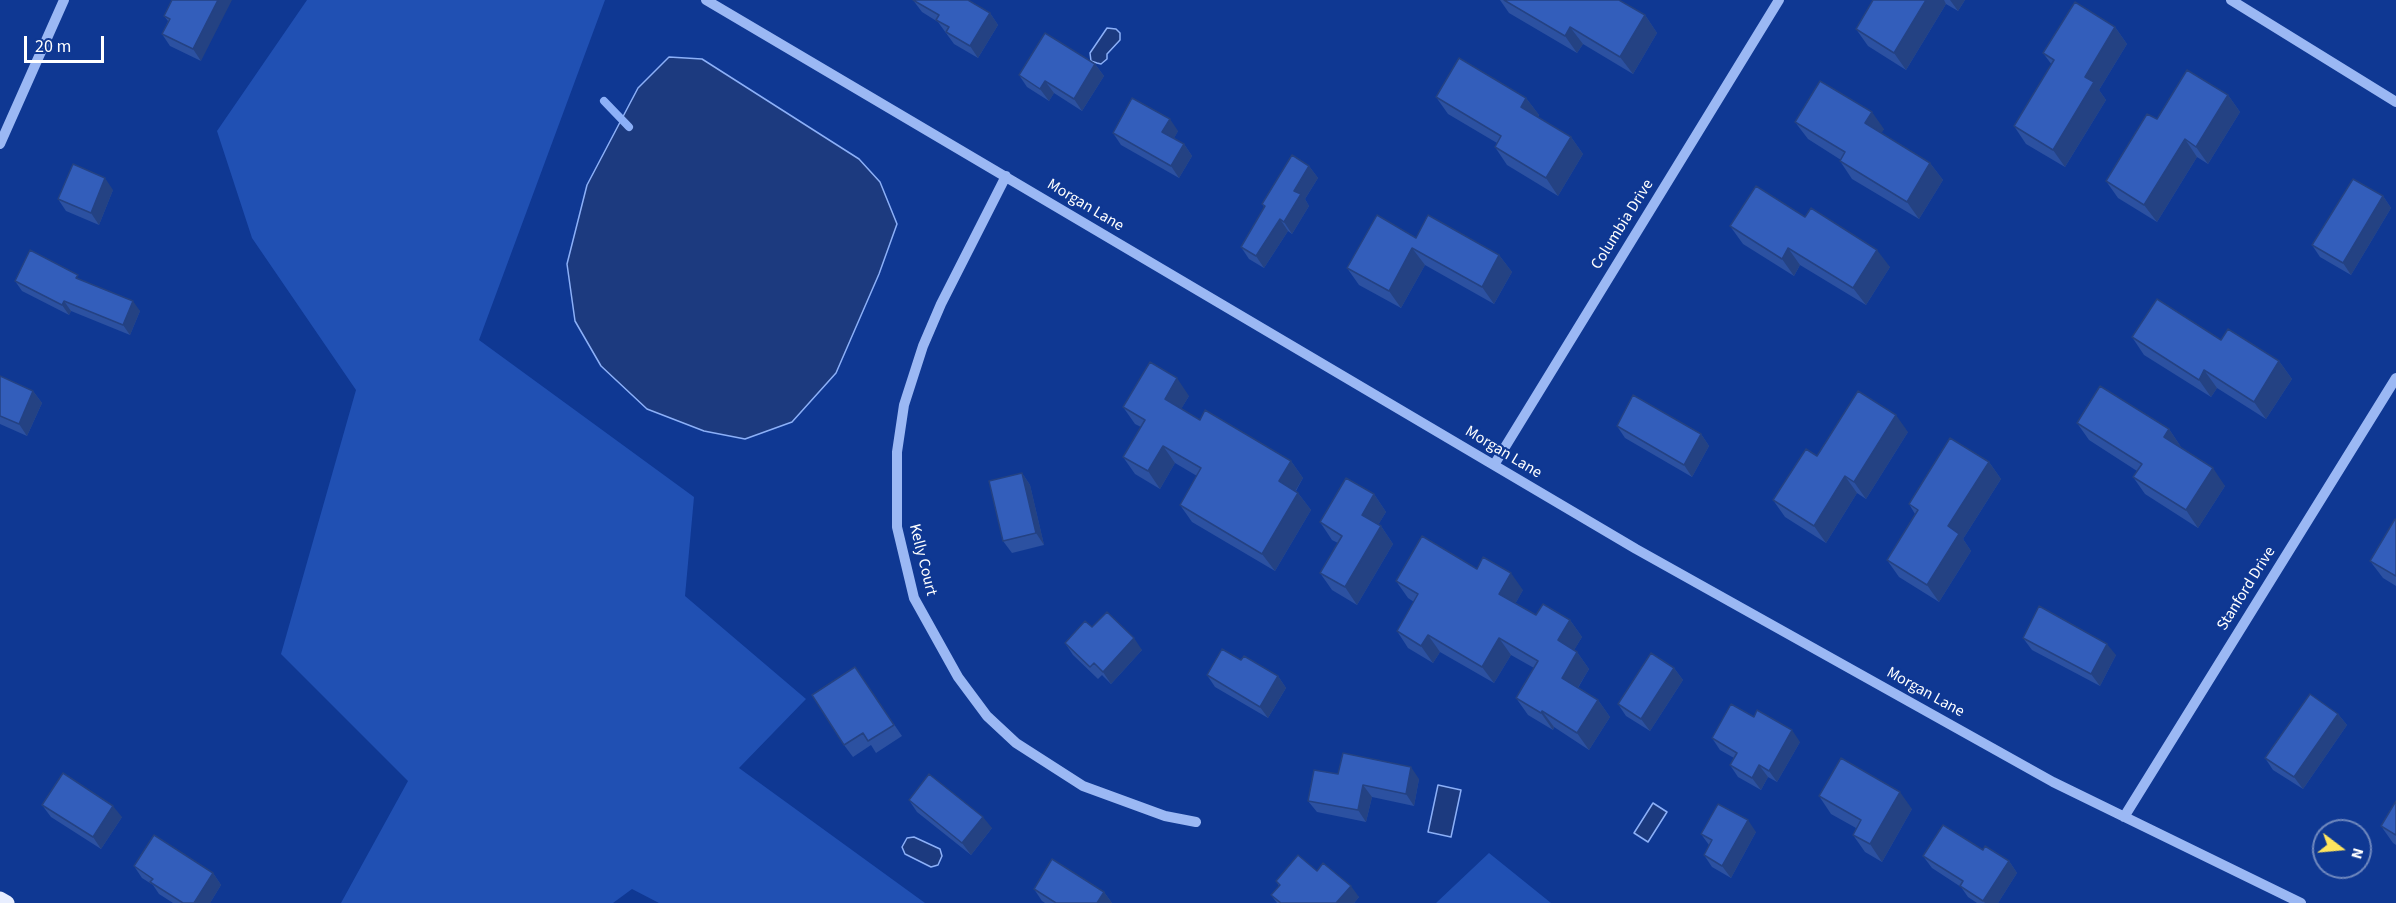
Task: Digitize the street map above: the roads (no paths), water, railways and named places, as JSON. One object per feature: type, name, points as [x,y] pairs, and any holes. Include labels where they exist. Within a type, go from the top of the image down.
[{"type":"main road","points":[[0,899],[8,903]]},
{"type":"street","points":[[0,144],[64,0]]},
{"type":"street","name":"Morgan Lane","points":[[706,0],[1636,549],[2053,782],[2301,903]]},
{"type":"street","name":"Columbia Drive","points":[[1494,465],[1779,0]]},
{"type":"street","points":[[2231,0],[2396,102]]},
{"type":"street","name":"Kelly Court","points":[[1006,176],[941,304],[923,346],[904,405],[897,452],[897,526],[914,598],[958,677],[987,716],[1016,743],[1083,786],[1165,816],[1196,822]]},
{"type":"street","name":"Stanford Drive","points":[[2124,817],[2396,378]]},
{"type":"waterway","points":[[604,101],[629,127]]}]
